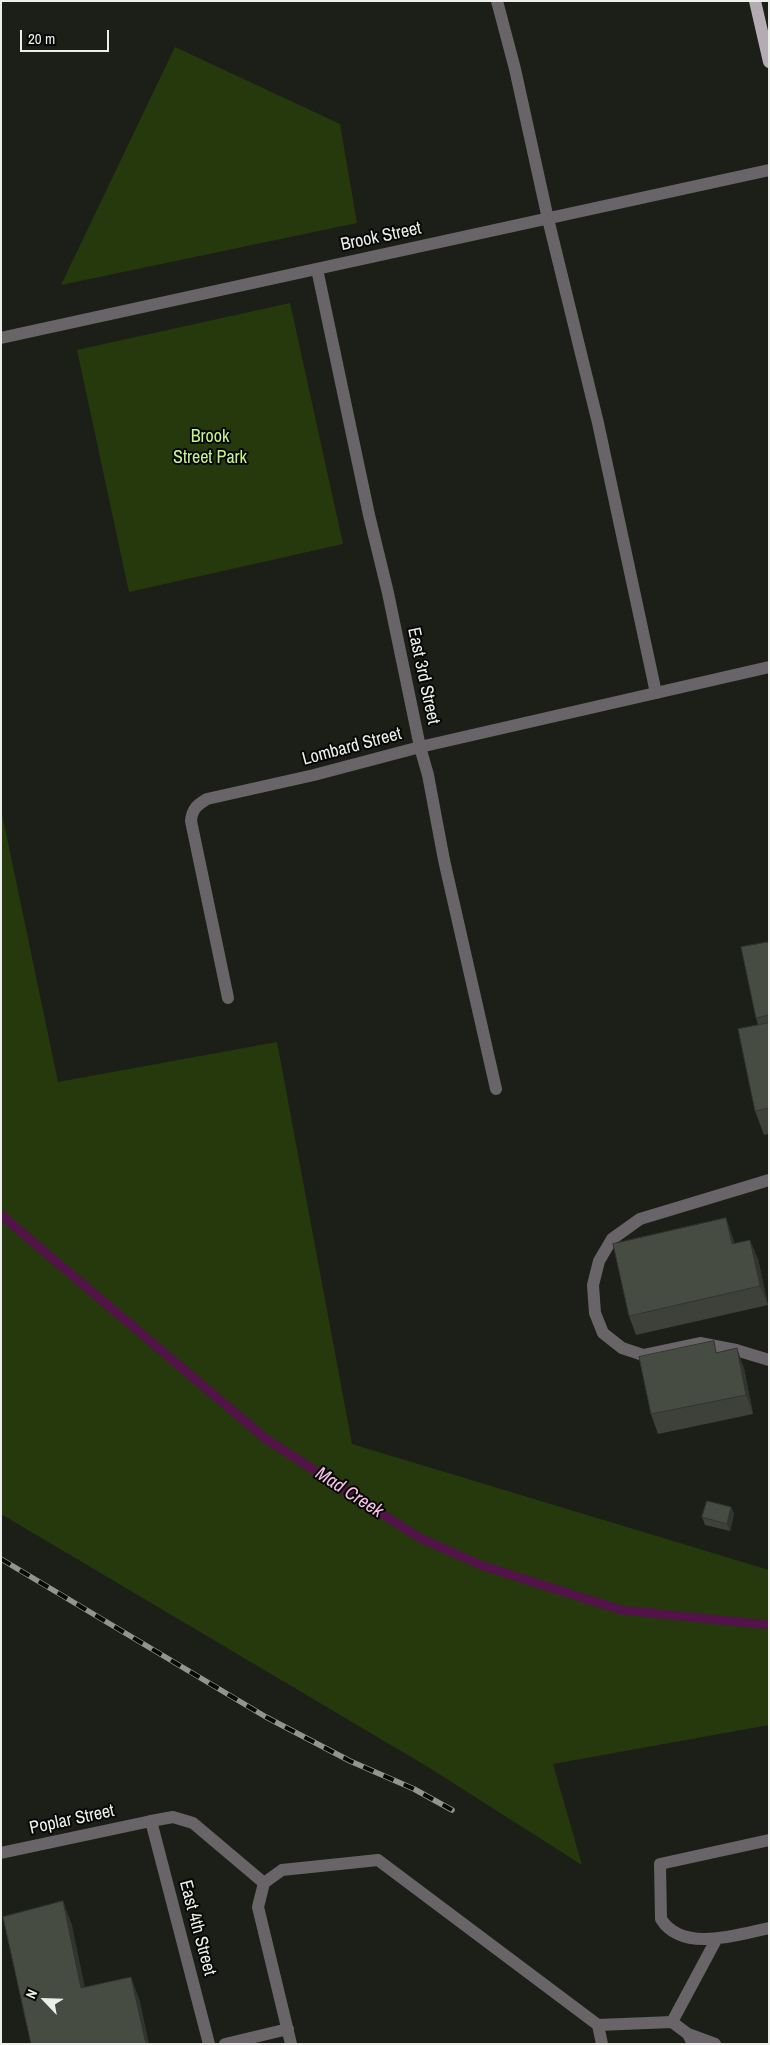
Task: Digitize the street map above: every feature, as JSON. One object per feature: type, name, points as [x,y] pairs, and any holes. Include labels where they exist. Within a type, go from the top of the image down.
[{"type":"main road","points":[[755,1],[769,62]]},
{"type":"street","points":[[496,1],[515,69],[548,219],[598,423],[656,693]]},
{"type":"street","name":"Brook Street","points":[[1,338],[769,170]]},
{"type":"street","name":"East 3rd Street","points":[[317,269],[369,515],[388,594],[420,747],[428,775],[444,860],[496,1089]]},
{"type":"street","name":"Lombard Street","points":[[228,998],[191,821],[192,812],[197,805],[207,799],[314,775],[420,747],[769,667]]},
{"type":"street","points":[[769,1180],[640,1219],[612,1239],[598,1261],[593,1285],[595,1313],[603,1333],[622,1348],[643,1355],[700,1343],[736,1350],[769,1360]]},
{"type":"street","name":"Poplar Street","points":[[1,1853],[173,1817],[193,1823],[264,1883]]},
{"type":"street","name":"East 4th Street","points":[[151,1821],[209,2044]]},
{"type":"street","points":[[769,1840],[660,1864],[661,1919],[677,1935],[716,1940],[769,1928]]},
{"type":"street","points":[[291,2044],[258,1907],[264,1883],[282,1870],[378,1860],[598,2025],[672,2022],[691,2039],[715,2044]]},
{"type":"street","points":[[672,2022],[716,1940]]},
{"type":"street","points":[[598,2025],[602,2044]]},
{"type":"street","points":[[225,2044],[288,2029]]},
{"type":"green space","points":[[175,47],[340,124],[357,223],[61,285]]},
{"type":"green space","name":"Brook Street Park","points":[[290,303],[343,544],[129,592],[77,350]]},
{"type":"green space","points":[[1,809],[58,1082],[277,1042],[352,1444],[769,1570],[769,1725],[553,1764],[582,1865],[428,1767],[1,1514]]},
{"type":"building","points":[[769,942],[769,1015],[756,1018],[741,947]]},
{"type":"building","points":[[769,1023],[769,1108],[755,1111],[738,1029]]},
{"type":"building","points":[[726,1218],[732,1244],[750,1240],[760,1286],[629,1316],[613,1244]]},
{"type":"building","points":[[714,1341],[716,1353],[737,1348],[746,1395],[651,1414],[639,1357]]},
{"type":"building","points":[[707,1501],[731,1507],[727,1524],[702,1517]]},
{"type":"building","points":[[63,1901],[81,1988],[131,1977],[146,2044],[31,2044],[3,1917]]},
{"type":"waterway","name":"Mad Creek","points":[[1,1215],[266,1439],[418,1537],[483,1566],[621,1610],[769,1625]]},
{"type":"railway","points":[[1,1559],[266,1717],[350,1761],[414,1789],[452,1810]]}]
